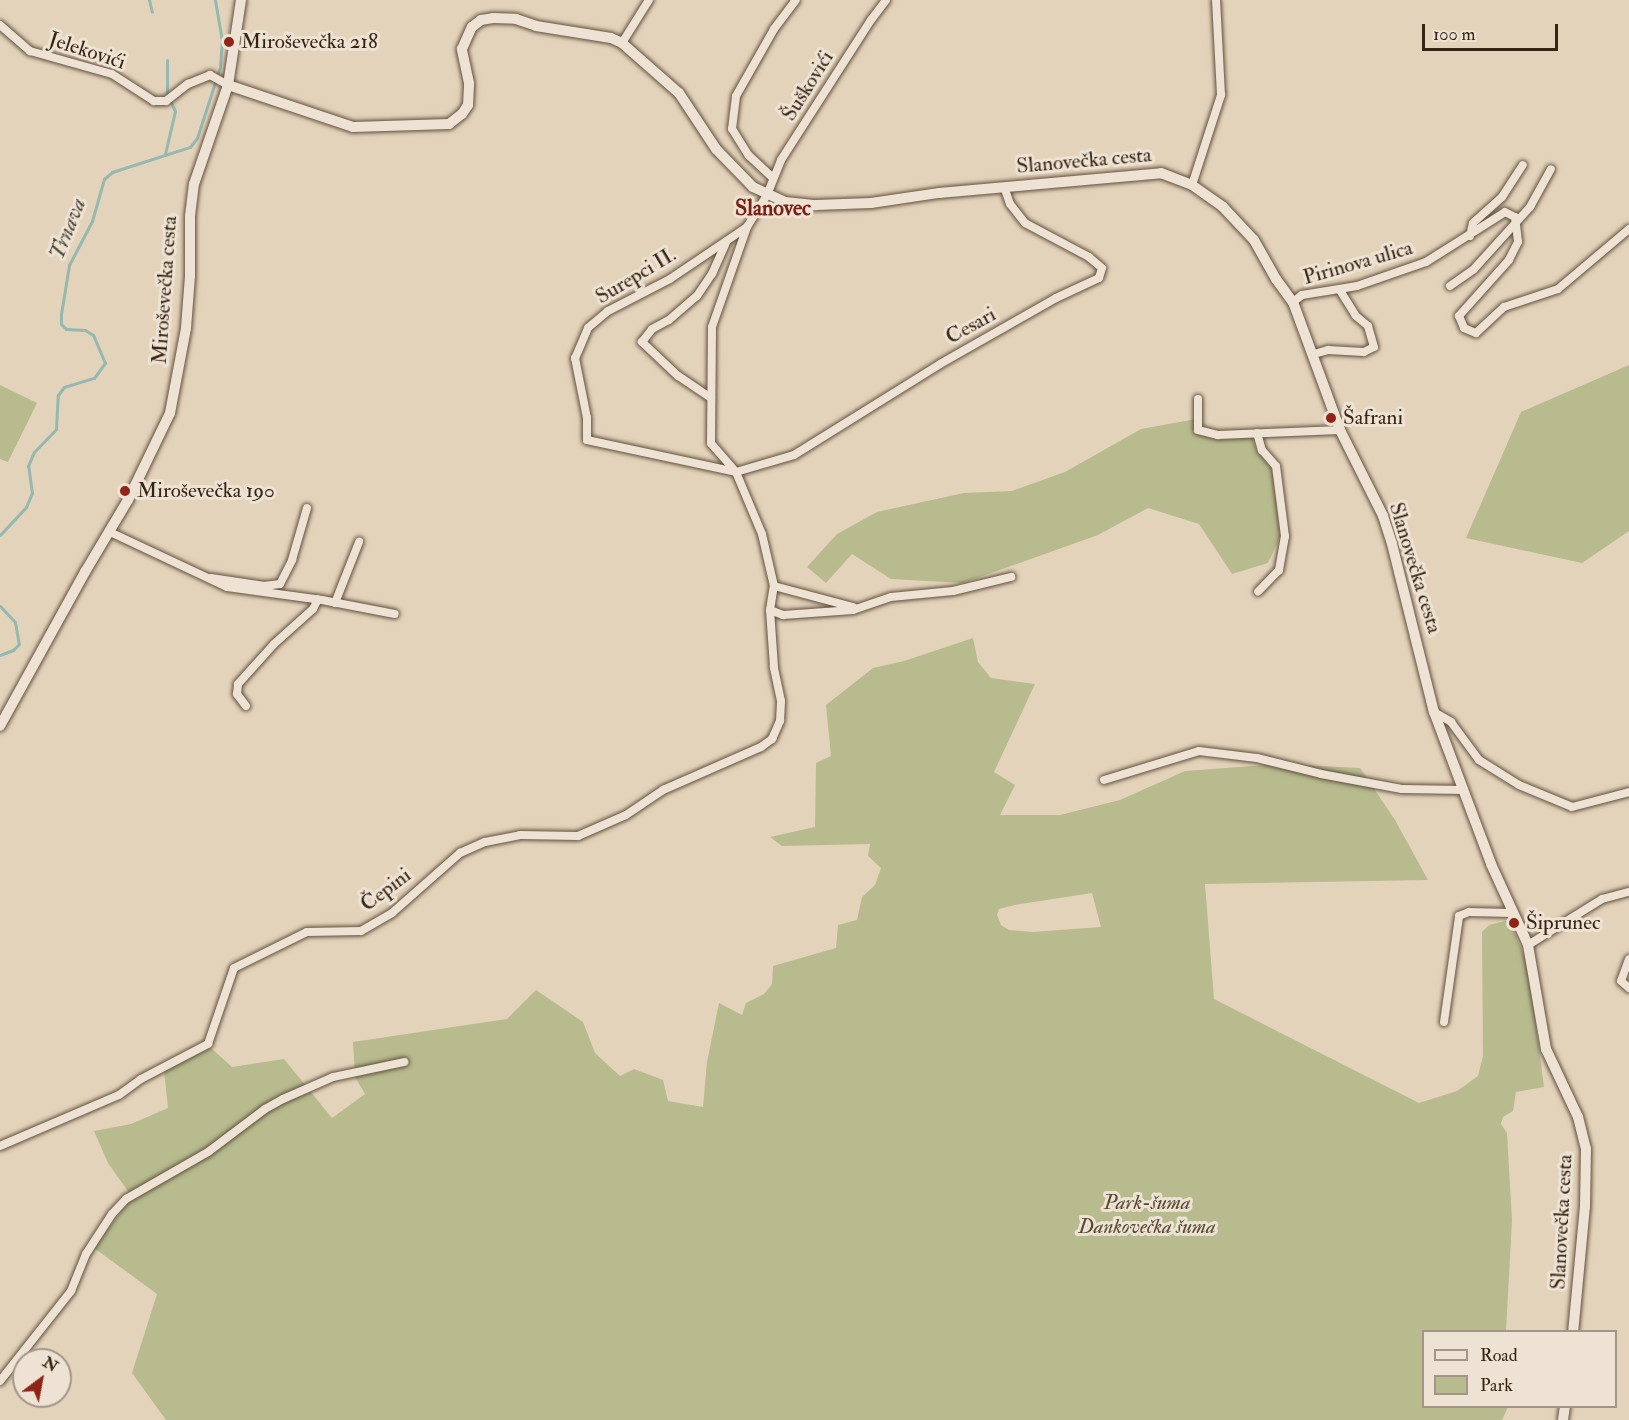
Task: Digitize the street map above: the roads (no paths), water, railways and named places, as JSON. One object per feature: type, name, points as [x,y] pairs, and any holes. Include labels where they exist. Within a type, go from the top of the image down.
[{"type":"street","name":"Miroševečka cesta","points":[[0,726],[154,451],[170,412],[186,328],[190,276],[190,216],[194,184],[224,82],[241,0]]},
{"type":"street","points":[[622,43],[649,0]]},
{"type":"street","points":[[773,178],[749,156],[732,129],[736,96],[774,28],[796,0]]},
{"type":"street","name":"Šuškovići","points":[[767,195],[781,160],[886,0]]},
{"type":"street","points":[[1192,184],[1221,96],[1216,0]]},
{"type":"street","name":"Slanovečka cesta","points":[[224,82],[353,127],[449,124],[462,114],[468,105],[469,83],[462,49],[472,27],[481,20],[493,18],[516,20],[536,26],[611,38],[622,43],[679,93],[716,149],[753,187],[785,202],[816,205],[871,203],[1004,187],[1161,173],[1192,184],[1223,207],[1254,240],[1276,279],[1293,302],[1340,430],[1383,516],[1434,712],[1512,913],[1528,945],[1546,1049],[1578,1117],[1586,1149],[1584,1218],[1573,1330]]},
{"type":"street","name":"Jelekovići","points":[[0,25],[30,51],[112,74],[149,100],[168,100],[200,77],[212,76],[224,82]]},
{"type":"street","points":[[1470,236],[1473,223],[1502,197],[1523,165]]},
{"type":"street","points":[[1450,286],[1474,269],[1530,207],[1551,169]]},
{"type":"street","name":"Cesari","points":[[736,472],[794,455],[940,364],[1056,298],[1099,278],[1102,268],[1089,256],[1025,223],[1010,204],[1004,187]]},
{"type":"street","points":[[767,195],[747,227],[712,327],[711,444],[736,472],[762,534],[774,586],[770,610],[783,615],[809,615],[857,609],[891,597],[953,591],[1011,577]]},
{"type":"street","name":"Pirinova ulica","points":[[1293,302],[1302,295],[1317,291],[1340,290],[1426,262],[1505,212],[1515,217],[1516,223]]},
{"type":"street","points":[[1516,223],[1519,236],[1509,260],[1459,316],[1464,328],[1476,333],[1504,307],[1558,289],[1629,229]]},
{"type":"street","name":"Surepci II.","points":[[736,472],[587,440],[584,399],[575,358],[588,328],[608,311],[670,279],[747,227]]},
{"type":"street","points":[[711,398],[678,376],[642,342],[652,329],[697,296],[712,274],[728,240]]},
{"type":"street","points":[[1314,354],[1328,350],[1364,352],[1374,347],[1368,326],[1356,316],[1340,290]]},
{"type":"street","points":[[1198,399],[1198,430],[1218,435],[1340,430]]},
{"type":"street","points":[[1257,433],[1262,450],[1276,466],[1285,536],[1278,570],[1258,592]]},
{"type":"street","points":[[211,578],[264,586],[280,584],[292,560],[307,508]]},
{"type":"street","points":[[110,532],[227,587],[318,599],[395,614]]},
{"type":"street","points":[[335,603],[359,542]]},
{"type":"street","points":[[774,586],[857,609]]},
{"type":"street","points":[[246,706],[237,694],[238,684],[289,629],[313,609],[318,599]]},
{"type":"street","name":"Čepini","points":[[0,1146],[118,1095],[141,1079],[208,1044],[234,968],[307,932],[361,931],[392,913],[460,853],[485,842],[520,835],[578,836],[626,815],[663,790],[761,747],[772,739],[780,721],[781,701],[774,667],[770,610]]},
{"type":"street","points":[[1434,712],[1451,722],[1479,760],[1519,785],[1572,807],[1629,792]]},
{"type":"street","points":[[1104,780],[1199,751],[1257,758],[1321,774],[1402,789],[1464,790]]},
{"type":"street","points":[[1528,945],[1602,899],[1629,892]]},
{"type":"street","points":[[1444,1022],[1459,916],[1469,912],[1512,913]]},
{"type":"street","points":[[1629,959],[1621,981],[1629,988]]},
{"type":"street","points":[[0,1381],[71,1291],[86,1254],[112,1214],[126,1199],[208,1152],[264,1108],[333,1077],[404,1062]]},
{"type":"waterway","points":[[149,0],[152,12]]},
{"type":"waterway","name":"Trnava","points":[[0,535],[26,507],[32,493],[28,466],[34,452],[56,429],[58,395],[64,387],[94,378],[105,363],[93,335],[85,330],[66,329],[61,324],[69,265],[92,221],[104,179],[112,172],[190,147],[197,138],[220,67],[222,41],[215,0]]},
{"type":"waterway","points":[[165,154],[175,111],[167,94],[167,60]]},
{"type":"waterway","name":"Trnava","points":[[0,606],[15,622],[19,644],[13,650],[0,655]]},
{"type":"place","name":"Miroševečka 218","points":[[229,42]]},
{"type":"place","name":"Šafrani","points":[[1331,418]]},
{"type":"place","name":"Miroševečka 190","points":[[125,491]]},
{"type":"place","name":"Šiprunec","points":[[1514,923]]},
{"type":"district","name":"Slanovec","points":[[773,209]]},
{"type":"park label","name":"Park-šuma Dankovečka šuma","points":[[1147,1215]]}]
